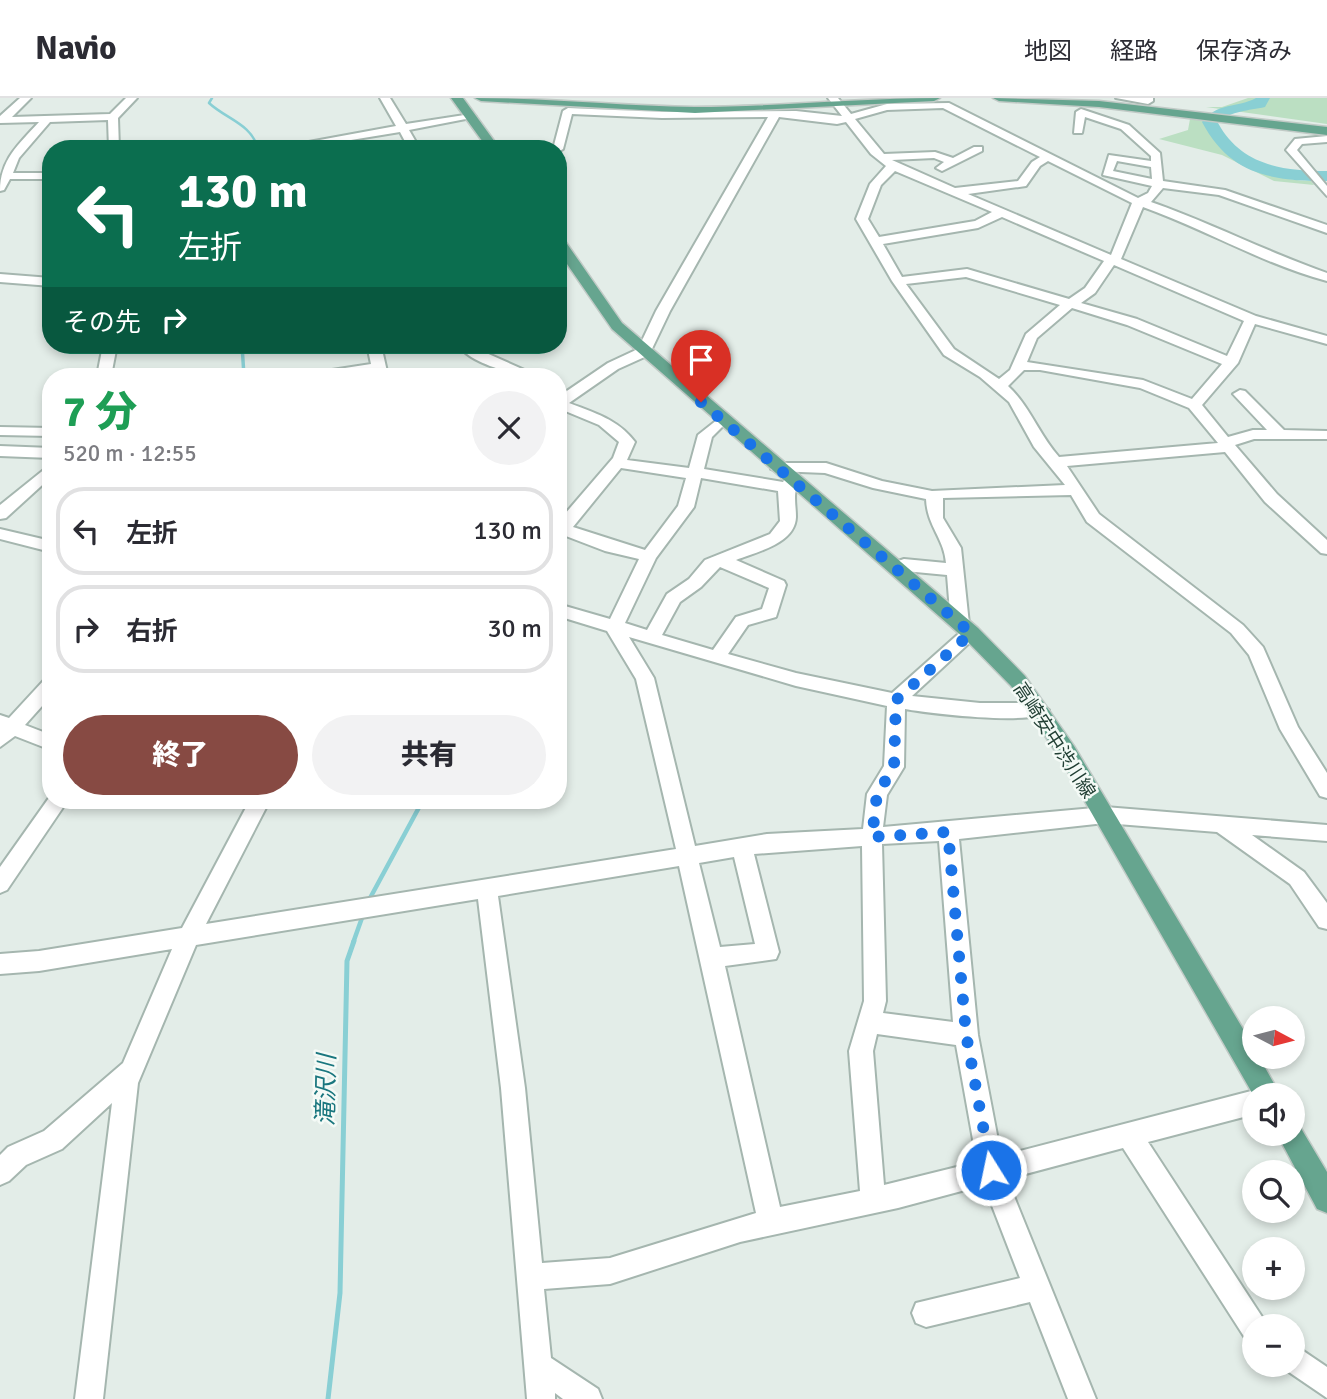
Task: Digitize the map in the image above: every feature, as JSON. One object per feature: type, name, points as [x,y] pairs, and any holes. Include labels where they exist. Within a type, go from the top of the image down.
[{"type":"main road","points":[[457,98],[488,140]]},
{"type":"main road","points":[[481,98],[685,110],[858,98]]},
{"type":"main road","points":[[560,98],[696,104],[934,98]]},
{"type":"main road","points":[[999,98],[1099,104],[1327,129]]},
{"type":"main road","points":[[1072,98],[1327,129]]},
{"type":"main road","name":"高崎安中渋川線","points":[[567,260],[617,326],[776,466],[790,484],[965,628],[1018,681],[1040,710],[1105,815],[1260,1083]]},
{"type":"main road","points":[[1297,1146],[1327,1199]]},
{"type":"street","points":[[1,120],[26,98]]},
{"type":"street","points":[[1,120],[113,117],[132,98]]},
{"type":"street","points":[[385,98],[409,140]]},
{"type":"street","points":[[1121,98],[1148,101],[1148,98]]},
{"type":"street","points":[[835,101],[886,161],[923,179],[1251,319],[1327,340]]},
{"type":"street","points":[[560,140],[568,111],[806,114],[831,120],[850,120],[887,107],[945,105],[1140,202],[1188,219],[1266,256],[1327,277]]},
{"type":"street","points":[[999,386],[1020,366],[1031,337],[1067,304],[1090,290],[1110,260],[1119,255],[1135,207],[1153,195],[1158,184],[1153,150],[1138,136],[1117,123],[1082,112],[1078,131]]},
{"type":"street","points":[[567,397],[613,366],[645,352],[663,311],[775,115]]},
{"type":"street","points":[[113,117],[114,140]]},
{"type":"street","points":[[350,140],[471,117]]},
{"type":"street","points":[[2,180],[14,157],[48,118]]},
{"type":"street","points":[[1326,192],[1294,157],[1292,146],[1310,138],[1327,139]]},
{"type":"street","points":[[923,179],[978,149]]},
{"type":"street","points":[[886,161],[935,155],[953,162]]},
{"type":"street","points":[[951,192],[1022,184],[1035,164],[1047,156]]},
{"type":"street","points":[[1156,166],[1114,157],[1107,173],[1158,184],[1221,192],[1327,229]]},
{"type":"street","points":[[886,161],[862,219],[898,281],[949,352],[1015,400],[1042,447],[1056,462],[1093,518],[1228,621],[1257,652],[1289,729],[1327,790]]},
{"type":"street","points":[[2,180],[42,177]]},
{"type":"street","points":[[877,241],[978,224],[1000,213]]},
{"type":"street","points":[[898,281],[967,273],[1132,322],[1231,363]]},
{"type":"street","points":[[0,278],[42,281]]},
{"type":"street","points":[[1194,405],[1231,363],[1251,319]]},
{"type":"street","points":[[476,354],[511,368]]},
{"type":"street","points":[[1020,366],[1040,366],[1143,384],[1194,405],[1290,518],[1327,549]]},
{"type":"street","points":[[1240,394],[1280,434]]},
{"type":"street","points":[[567,406],[607,422],[619,431],[627,442],[617,463],[567,520]]},
{"type":"street","points":[[614,628],[649,556],[685,508],[705,435],[722,420]]},
{"type":"street","points":[[0,431],[42,432]]},
{"type":"street","points":[[1056,462],[1226,445],[1253,434],[1327,435]]},
{"type":"street","points":[[0,451],[42,453]]},
{"type":"street","points":[[617,463],[790,484],[788,521],[776,538],[711,565],[695,583],[673,598],[651,639]]},
{"type":"street","points":[[776,466],[826,468],[879,485],[934,496],[940,493],[1076,490]]},
{"type":"street","points":[[0,514],[42,477]]},
{"type":"street","points":[[873,1200],[861,1051],[875,1001],[872,837],[877,794],[894,767],[896,700],[965,628],[953,548],[935,518],[934,496]]},
{"type":"street","points":[[567,531],[611,547],[649,556]]},
{"type":"street","points":[[0,534],[42,545]]},
{"type":"street","points":[[717,657],[742,621],[770,613],[778,585],[722,561]]},
{"type":"street","points":[[895,568],[904,565],[955,570]]},
{"type":"street","points":[[567,613],[717,657],[896,700],[1002,712],[1040,710]]},
{"type":"street","points":[[614,628],[645,678],[735,1055],[771,1224]]},
{"type":"street","points":[[3,730],[42,693]]},
{"type":"street","points":[[3,730],[42,741]]},
{"type":"street","points":[[0,884],[52,809]]},
{"type":"street","points":[[89,1399],[125,1083],[189,936],[255,809]]},
{"type":"street","points":[[0,964],[39,961],[398,905],[686,854],[742,847],[948,832],[1105,815],[1224,827],[1327,833]]},
{"type":"street","points":[[1224,827],[1297,878],[1327,920]]},
{"type":"street","points":[[948,832],[966,1034],[991,1170],[1082,1399]]},
{"type":"street","points":[[710,958],[768,952],[742,847]]},
{"type":"street","points":[[487,889],[513,1088],[541,1399]]},
{"type":"street","points":[[869,1022],[966,1034]]},
{"type":"street","points":[[0,1172],[17,1156],[53,1140],[130,1072]]},
{"type":"street","points":[[531,1277],[610,1271],[740,1229],[873,1200],[1242,1105]]},
{"type":"street","points":[[1129,1135],[1246,1314]]},
{"type":"street","points":[[926,1312],[1038,1287]]},
{"type":"street","points":[[538,1366],[588,1399]]},
{"type":"street","points":[[1305,1367],[1327,1384]]},
{"type":"green space","points":[[1248,98],[1327,98],[1327,124],[1206,107],[1222,107]]},
{"type":"green space","points":[[1190,119],[1207,121],[1224,148],[1249,166],[1279,177],[1311,181],[1314,185],[1274,181],[1222,155],[1159,139],[1188,130]]},
{"type":"waterway","name":"滝沢川","points":[[212,98],[209,103],[244,128],[254,140]]},
{"type":"waterway","points":[[1263,98],[1260,104],[1233,108],[1215,117],[1210,122],[1219,138],[1230,151],[1258,168],[1292,175],[1327,176]]},
{"type":"waterway","name":"滝沢川","points":[[243,354],[243,368]]},
{"type":"waterway","name":"滝沢川","points":[[369,900],[418,809]]},
{"type":"waterway","name":"滝沢川","points":[[353,943],[363,915]]},
{"type":"waterway","name":"滝沢川","points":[[328,1399],[340,1293],[347,961],[354,941]]},
{"type":"route","points":[[701,402],[971,633],[894,704],[894,767],[877,794],[872,837],[948,832],[966,1034],[991,1170]]}]
